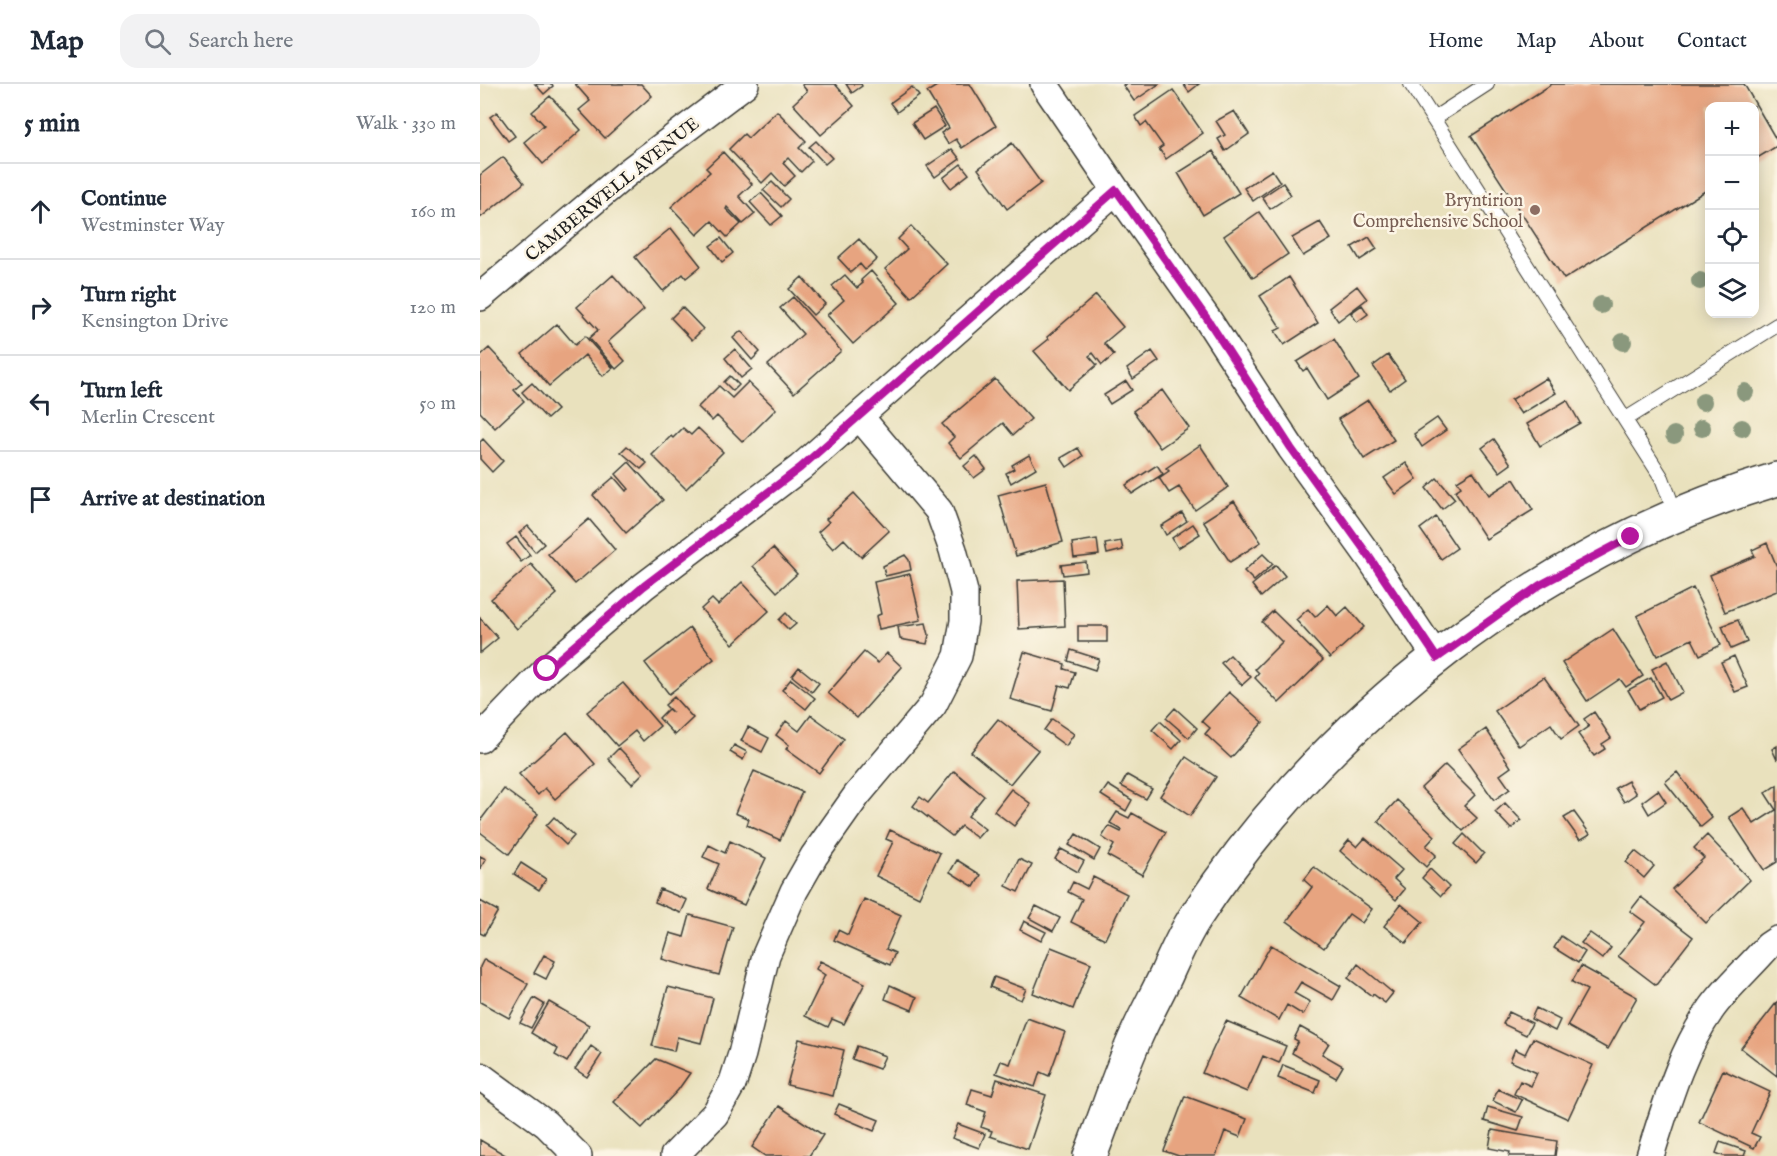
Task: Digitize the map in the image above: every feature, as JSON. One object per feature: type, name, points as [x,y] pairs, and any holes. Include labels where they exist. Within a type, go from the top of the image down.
[{"type":"street","name":"CAMBERWELL AVENUE","points":[[480,297],[627,173],[745,84]]},
{"type":"street","points":[[1044,84],[1208,320],[1291,448],[1368,555],[1437,658]]},
{"type":"street","points":[[480,739],[547,669],[644,586],[800,468],[1116,190]]},
{"type":"street","points":[[674,1156],[715,1114],[734,1082],[766,955],[794,891],[814,856],[857,795],[933,705],[958,656],[964,621],[964,592],[953,550],[939,511],[859,416]]},
{"type":"street","points":[[1090,1156],[1137,1035],[1195,918],[1259,831],[1335,745],[1390,695],[1437,658],[1540,585],[1676,515],[1777,479]]},
{"type":"street","points":[[1650,1156],[1690,1044],[1713,1007],[1768,946],[1777,940]]},
{"type":"street","points":[[480,1076],[546,1124],[578,1156]]},
{"type":"lane","points":[[1411,84],[1662,478],[1676,515]]},
{"type":"lane","points":[[1433,119],[1487,84]]},
{"type":"lane","points":[[1626,420],[1777,325]]},
{"type":"building","points":[[535,84],[552,84],[553,86],[544,94]]},
{"type":"building","points":[[575,84],[641,84],[652,96],[605,138],[579,110],[590,101]]},
{"type":"building","points":[[803,84],[835,84],[854,106],[821,135],[793,104],[807,91]]},
{"type":"building","points":[[846,84],[861,84],[862,86],[852,93]]},
{"type":"building","points":[[940,84],[970,84],[996,126],[962,148],[956,139],[948,144],[941,133],[949,128],[927,92]]},
{"type":"building","points":[[1124,84],[1159,84],[1134,101]]},
{"type":"building","points":[[1183,84],[1199,84],[1189,92]]},
{"type":"building","points":[[1552,84],[1744,84],[1754,102],[1705,102],[1705,191],[1564,279],[1471,136]]},
{"type":"building","points":[[912,87],[919,96],[897,112],[890,103]]},
{"type":"building","points":[[1173,90],[1203,133],[1166,159],[1159,149],[1163,146],[1146,122],[1141,126],[1135,116]]},
{"type":"building","points":[[550,96],[581,130],[543,164],[524,142],[544,125],[532,112]]},
{"type":"building","points":[[934,109],[945,126],[923,140],[912,123]]},
{"type":"building","points":[[1759,110],[1777,141],[1777,146],[1759,157]]},
{"type":"building","points":[[777,111],[806,141],[799,148],[812,161],[801,172],[788,158],[783,163],[795,176],[784,186],[772,173],[762,183],[729,149],[744,134],[748,138]]},
{"type":"building","points":[[1234,111],[1249,134],[1225,151],[1218,139],[1225,135],[1216,121]]},
{"type":"building","points":[[497,112],[515,136],[508,141],[490,117]]},
{"type":"building","points":[[816,141],[832,158],[825,164],[809,147]]},
{"type":"building","points":[[1012,143],[1041,183],[1007,209],[978,169]]},
{"type":"building","points":[[952,149],[960,159],[935,177],[927,166]]},
{"type":"building","points":[[1213,151],[1239,193],[1203,215],[1178,173]]},
{"type":"building","points":[[723,152],[752,184],[739,196],[755,214],[743,224],[727,207],[726,209],[741,224],[727,237],[712,221],[697,235],[671,207],[710,172],[706,168]]},
{"type":"building","points":[[503,157],[524,183],[480,218],[480,175]]},
{"type":"building","points":[[961,164],[969,174],[951,188],[943,178]]},
{"type":"building","points":[[1272,170],[1280,182],[1253,201],[1244,188]]},
{"type":"building","points":[[772,182],[789,199],[781,207],[763,190]]},
{"type":"building","points":[[1283,183],[1291,195],[1270,209],[1262,197]]},
{"type":"building","points":[[761,193],[782,216],[771,225],[750,202]]},
{"type":"building","points":[[1259,212],[1288,254],[1253,278],[1224,236]]},
{"type":"building","points":[[1320,222],[1331,239],[1303,256],[1292,238]]},
{"type":"building","points":[[911,226],[947,264],[911,297],[885,269],[907,249],[898,239]]},
{"type":"building","points":[[671,228],[701,266],[686,278],[683,274],[663,291],[635,257]]},
{"type":"building","points":[[1369,237],[1377,249],[1360,260],[1352,247]]},
{"type":"building","points":[[721,238],[733,253],[722,262],[710,246]]},
{"type":"building","points":[[859,239],[877,259],[865,270],[860,264],[851,272],[838,258]]},
{"type":"building","points":[[871,271],[899,303],[853,344],[827,315],[844,300],[832,286],[845,275],[857,288],[863,283],[861,280]]},
{"type":"building","points":[[613,275],[644,310],[608,342],[625,361],[616,369],[589,338],[598,330],[577,307]]},
{"type":"building","points":[[802,277],[825,304],[813,315],[789,289]]},
{"type":"building","points":[[1289,277],[1318,323],[1284,345],[1275,331],[1281,328],[1260,296]]},
{"type":"building","points":[[1357,286],[1367,299],[1338,321],[1329,308]]},
{"type":"building","points":[[1096,295],[1123,327],[1104,343],[1114,355],[1102,365],[1093,353],[1089,356],[1097,365],[1068,390],[1034,351]]},
{"type":"building","points":[[793,297],[841,351],[794,393],[768,365],[803,334],[780,308]]},
{"type":"building","points":[[1362,305],[1368,314],[1357,322],[1351,313]]},
{"type":"building","points":[[682,307],[703,329],[692,340],[671,318]]},
{"type":"building","points":[[557,324],[575,345],[585,336],[613,368],[603,376],[585,355],[549,386],[522,354]]},
{"type":"building","points":[[741,331],[760,352],[752,360],[733,338]]},
{"type":"building","points":[[1334,339],[1359,379],[1327,400],[1307,368],[1303,371],[1297,362]]},
{"type":"building","points":[[489,348],[522,383],[514,390],[524,401],[495,428],[480,412],[480,356]]},
{"type":"building","points":[[735,349],[752,369],[741,378],[725,358]]},
{"type":"building","points":[[1152,351],[1159,361],[1133,379],[1127,369]]},
{"type":"building","points":[[1388,355],[1405,379],[1390,390],[1373,366]]},
{"type":"building","points":[[730,376],[739,385],[733,391],[724,382]]},
{"type":"building","points":[[1546,378],[1556,393],[1521,414],[1511,400]]},
{"type":"building","points":[[995,379],[1031,419],[1013,435],[1003,423],[961,458],[948,443],[954,437],[942,424]]},
{"type":"building","points":[[1126,381],[1132,390],[1110,404],[1104,395]]},
{"type":"building","points":[[748,382],[776,409],[743,442],[717,416],[712,421],[698,407],[719,386],[732,398]]},
{"type":"building","points":[[532,383],[557,410],[547,419],[522,392]]},
{"type":"building","points":[[1162,390],[1189,428],[1160,448],[1133,411]]},
{"type":"building","points":[[1368,400],[1394,440],[1364,459],[1338,419]]},
{"type":"building","points":[[1567,400],[1580,423],[1540,446],[1527,424]]},
{"type":"building","points":[[1437,418],[1446,430],[1422,447],[1414,434]]},
{"type":"building","points":[[683,428],[691,435],[698,428],[723,452],[686,489],[652,455],[671,436],[673,438]]},
{"type":"building","points":[[483,439],[503,461],[492,472],[480,459],[480,442]]},
{"type":"building","points":[[1494,439],[1511,464],[1500,472],[1482,448]]},
{"type":"building","points":[[1200,445],[1228,487],[1195,510],[1179,487],[1169,493],[1159,478],[1169,471],[1166,468]]},
{"type":"building","points":[[627,446],[647,463],[641,469],[621,452]]},
{"type":"building","points":[[1078,448],[1083,456],[1067,467],[1061,458]]},
{"type":"building","points":[[1029,455],[1036,468],[1011,483],[1006,473],[1014,469],[1012,465]]},
{"type":"building","points":[[976,456],[986,469],[974,478],[964,466]]},
{"type":"building","points":[[629,462],[663,500],[626,533],[593,495],[614,477],[626,491],[629,489],[616,474]]},
{"type":"building","points":[[1406,463],[1417,479],[1396,494],[1384,478]]},
{"type":"building","points":[[1157,465],[1163,474],[1132,494],[1126,485]]},
{"type":"building","points":[[1473,471],[1489,495],[1514,479],[1533,510],[1486,539],[1455,491],[1461,487],[1457,481]]},
{"type":"building","points":[[1437,478],[1455,499],[1442,509],[1426,488]]},
{"type":"building","points":[[1046,482],[1063,542],[1016,556],[998,495]]},
{"type":"building","points":[[854,493],[889,531],[861,557],[844,539],[833,549],[818,532],[829,522],[826,519]]},
{"type":"building","points":[[1234,501],[1261,542],[1230,562],[1203,521]]},
{"type":"building","points":[[1182,513],[1187,521],[1166,535],[1161,526]]},
{"type":"building","points":[[1436,517],[1457,548],[1441,559],[1420,529]]},
{"type":"building","points":[[589,519],[615,550],[575,584],[548,554]]},
{"type":"building","points":[[1193,524],[1200,534],[1178,548],[1172,538]]},
{"type":"building","points":[[528,526],[544,544],[535,552],[519,533]]},
{"type":"building","points":[[516,537],[530,555],[521,562],[507,544]]},
{"type":"building","points":[[1097,539],[1099,555],[1074,558],[1072,543]]},
{"type":"building","points":[[1121,541],[1123,550],[1107,554],[1105,544]]},
{"type":"building","points":[[1767,543],[1777,567],[1777,591],[1725,612],[1710,575],[1755,556],[1752,550]]},
{"type":"building","points":[[773,548],[797,574],[777,592],[753,566]]},
{"type":"building","points":[[1263,554],[1273,564],[1254,581],[1244,571]]},
{"type":"building","points":[[905,555],[909,560],[911,570],[885,576],[883,566]]},
{"type":"building","points":[[1086,562],[1087,572],[1063,575],[1061,565]]},
{"type":"building","points":[[531,564],[557,594],[517,629],[491,599]]},
{"type":"building","points":[[1276,565],[1285,576],[1261,597],[1252,585]]},
{"type":"building","points":[[910,574],[921,620],[879,629],[876,616],[881,614],[874,582]]},
{"type":"building","points":[[1063,579],[1065,626],[1019,629],[1017,581]]},
{"type":"building","points":[[742,582],[769,611],[733,644],[701,609],[712,599],[718,605]]},
{"type":"building","points":[[1693,588],[1721,645],[1700,655],[1692,639],[1657,656],[1637,616]]},
{"type":"building","points":[[1328,605],[1337,616],[1347,607],[1364,627],[1330,658],[1296,620],[1308,609],[1315,617]]},
{"type":"building","points":[[1273,611],[1323,660],[1279,703],[1255,678],[1259,673],[1255,669],[1282,642],[1262,622]]},
{"type":"building","points":[[786,613],[796,624],[789,630],[779,620]]},
{"type":"building","points":[[480,618],[498,638],[480,653]]},
{"type":"building","points":[[1738,620],[1747,642],[1731,649],[1722,626]]},
{"type":"building","points":[[926,623],[929,635],[927,644],[900,639],[898,627]]},
{"type":"building","points":[[1078,626],[1107,626],[1107,642],[1078,642]]},
{"type":"building","points":[[690,628],[714,659],[669,694],[645,663]]},
{"type":"building","points":[[1613,629],[1643,676],[1626,687],[1620,679],[1587,701],[1562,663]]},
{"type":"building","points":[[1071,650],[1099,659],[1095,670],[1068,661]]},
{"type":"building","points":[[864,652],[878,663],[887,653],[902,667],[857,718],[828,693]]},
{"type":"building","points":[[1024,652],[1065,664],[1064,669],[1075,672],[1070,688],[1059,685],[1052,711],[1010,699]]},
{"type":"building","points":[[1230,655],[1251,677],[1242,685],[1221,663]]},
{"type":"building","points":[[1734,656],[1748,687],[1735,692],[1721,662]]},
{"type":"building","points":[[1667,661],[1683,692],[1668,700],[1652,669]]},
{"type":"building","points":[[799,667],[819,683],[812,692],[792,676]]},
{"type":"building","points":[[1544,677],[1579,726],[1561,739],[1551,724],[1519,746],[1495,711]]},
{"type":"building","points":[[1651,678],[1662,697],[1639,709],[1628,690]]},
{"type":"building","points":[[791,679],[815,698],[806,709],[782,690]]},
{"type":"building","points":[[623,683],[660,726],[643,741],[635,731],[617,746],[587,712]]},
{"type":"building","points":[[1229,692],[1263,722],[1231,758],[1205,734],[1210,728],[1202,721]]},
{"type":"building","points":[[674,697],[693,718],[675,735],[659,718],[668,709],[673,713],[665,705]]},
{"type":"building","points":[[1175,708],[1197,728],[1189,738],[1166,718]]},
{"type":"building","points":[[1594,712],[1611,738],[1602,744],[1605,749],[1594,756],[1578,734],[1589,726],[1584,719]]},
{"type":"building","points":[[811,715],[844,739],[819,773],[786,749],[789,745],[776,735],[786,721],[799,731]]},
{"type":"building","points":[[998,719],[1038,750],[1010,784],[971,752]]},
{"type":"building","points":[[1052,719],[1074,734],[1066,746],[1044,730]]},
{"type":"building","points":[[1160,721],[1181,740],[1173,749],[1152,730]]},
{"type":"building","points":[[748,727],[769,738],[762,752],[741,741]]},
{"type":"building","points":[[1486,729],[1511,767],[1500,775],[1510,789],[1494,800],[1458,749]]},
{"type":"building","points":[[567,732],[595,764],[555,799],[545,788],[538,795],[519,774]]},
{"type":"building","points":[[734,745],[747,752],[743,760],[730,752]]},
{"type":"building","points":[[1777,746],[1777,760],[1772,749]]},
{"type":"building","points":[[619,748],[643,773],[632,784],[608,759]]},
{"type":"building","points":[[1186,757],[1216,777],[1190,816],[1160,796]]},
{"type":"building","points":[[1445,765],[1475,795],[1464,806],[1477,818],[1463,831],[1421,788]]},
{"type":"building","points":[[754,771],[802,792],[780,840],[747,825],[749,819],[735,813]]},
{"type":"building","points":[[954,771],[984,796],[968,816],[985,829],[977,838],[961,826],[952,836],[913,806],[920,797],[928,803]]},
{"type":"building","points":[[1677,772],[1712,818],[1701,827],[1665,782]]},
{"type":"building","points":[[1127,775],[1152,789],[1146,799],[1121,786]]},
{"type":"building","points":[[1628,781],[1636,794],[1624,802],[1615,788]]},
{"type":"building","points":[[1108,785],[1132,800],[1126,811],[1101,795]]},
{"type":"building","points":[[1777,785],[1777,862],[1764,870],[1729,817],[1743,808],[1754,824],[1776,810],[1765,793]]},
{"type":"building","points":[[504,789],[538,814],[509,854],[480,832],[480,821]]},
{"type":"building","points":[[1011,789],[1031,804],[1014,826],[994,811]]},
{"type":"building","points":[[1658,790],[1666,802],[1649,814],[1642,802]]},
{"type":"building","points":[[1397,800],[1435,836],[1426,846],[1436,855],[1426,867],[1378,821]]},
{"type":"building","points":[[1505,803],[1521,820],[1511,829],[1495,812]]},
{"type":"building","points":[[1117,812],[1129,818],[1132,813],[1166,832],[1142,875],[1108,856],[1114,845],[1102,837],[1109,826],[1121,832],[1122,830],[1110,823]]},
{"type":"building","points":[[1574,812],[1590,834],[1580,840],[1564,818]]},
{"type":"building","points":[[554,817],[574,836],[566,845],[546,826]]},
{"type":"building","points":[[890,830],[940,853],[919,897],[876,876],[893,842],[886,839]]},
{"type":"building","points":[[1076,834],[1100,849],[1094,860],[1069,845]]},
{"type":"building","points":[[1464,834],[1484,854],[1476,863],[1455,844]]},
{"type":"building","points":[[1707,835],[1750,880],[1706,923],[1672,889],[1704,858],[1694,848]]},
{"type":"building","points":[[1365,838],[1402,870],[1394,879],[1405,889],[1396,900],[1340,851],[1349,840],[1357,847]]},
{"type":"building","points":[[730,841],[766,858],[744,905],[708,889],[719,864],[703,857],[709,845],[725,853]]},
{"type":"building","points":[[1061,849],[1084,861],[1078,872],[1055,859]]},
{"type":"building","points":[[1635,851],[1654,866],[1644,878],[1626,862]]},
{"type":"building","points":[[480,856],[486,859],[480,869]]},
{"type":"building","points":[[1019,859],[1032,865],[1018,892],[1006,886]]},
{"type":"building","points":[[957,860],[981,875],[974,887],[950,872]]},
{"type":"building","points":[[521,863],[546,879],[539,890],[514,874]]},
{"type":"building","points":[[1314,867],[1372,909],[1362,923],[1349,914],[1324,948],[1287,921],[1312,887],[1304,880]]},
{"type":"building","points":[[1430,869],[1449,887],[1441,896],[1422,878]]},
{"type":"building","points":[[1093,877],[1127,894],[1105,939],[1071,922],[1082,899],[1068,892],[1073,882],[1087,889]]},
{"type":"building","points":[[660,889],[687,900],[681,913],[655,902]]},
{"type":"building","points":[[1641,897],[1693,937],[1656,985],[1618,956],[1645,922],[1630,911]]},
{"type":"building","points":[[864,899],[901,915],[886,949],[895,953],[890,965],[834,940],[838,930],[848,935]]},
{"type":"building","points":[[480,901],[498,911],[484,935],[480,933]]},
{"type":"building","points":[[1401,904],[1423,922],[1406,943],[1384,926]]},
{"type":"building","points":[[1036,906],[1060,918],[1053,931],[1029,918]]},
{"type":"building","points":[[690,915],[733,927],[719,975],[662,959],[670,933],[684,937]]},
{"type":"building","points":[[1024,921],[1046,932],[1041,941],[1020,930]]},
{"type":"building","points":[[1590,933],[1611,948],[1602,959],[1581,943]]},
{"type":"building","points":[[1561,936],[1585,952],[1578,963],[1554,948]]},
{"type":"building","points":[[1271,945],[1341,986],[1333,1000],[1301,982],[1294,993],[1310,1002],[1303,1015],[1287,1005],[1279,1020],[1241,998]]},
{"type":"building","points":[[1051,947],[1091,963],[1073,1009],[1033,993]]},
{"type":"building","points":[[544,955],[555,961],[546,979],[534,973]]},
{"type":"building","points":[[484,959],[528,984],[509,1018],[480,1002],[480,967]]},
{"type":"building","points":[[820,961],[865,983],[844,1024],[832,1019],[828,1027],[805,1016],[825,975],[816,969]]},
{"type":"building","points":[[1358,964],[1393,993],[1385,1003],[1348,978]]},
{"type":"building","points":[[1581,966],[1637,997],[1608,1049],[1567,1026],[1587,990],[1572,982]]},
{"type":"building","points":[[994,977],[1026,989],[1021,1000],[990,987]]},
{"type":"building","points":[[890,985],[917,997],[912,1010],[885,999]]},
{"type":"building","points":[[668,987],[713,998],[701,1043],[677,1037],[674,1051],[652,1046]]},
{"type":"building","points":[[534,998],[544,1004],[531,1028],[520,1023]]},
{"type":"building","points":[[549,1002],[589,1025],[567,1062],[555,1055],[558,1049],[531,1033]]},
{"type":"building","points":[[1777,1002],[1777,1076],[1741,1048]]},
{"type":"building","points":[[1536,1008],[1560,1020],[1555,1031],[1531,1019]]},
{"type":"building","points":[[1509,1012],[1532,1023],[1526,1035],[1503,1024]]},
{"type":"building","points":[[1027,1018],[1065,1032],[1049,1076],[1040,1072],[1035,1087],[996,1073],[1001,1061],[1010,1064]]},
{"type":"building","points":[[1226,1021],[1286,1046],[1279,1063],[1263,1056],[1247,1092],[1202,1073]]},
{"type":"building","points":[[1300,1027],[1329,1043],[1322,1054],[1343,1066],[1336,1078],[1292,1053],[1298,1041],[1294,1039]]},
{"type":"building","points":[[1533,1038],[1593,1065],[1568,1119],[1514,1094],[1520,1081],[1531,1086],[1537,1073],[1510,1061],[1515,1049],[1525,1054]]},
{"type":"building","points":[[799,1039],[844,1050],[833,1096],[787,1085]]},
{"type":"building","points":[[591,1046],[602,1054],[587,1077],[575,1069]]},
{"type":"building","points":[[857,1046],[885,1056],[879,1069],[852,1059]]},
{"type":"building","points":[[656,1059],[690,1073],[678,1090],[642,1128],[614,1102]]},
{"type":"building","points":[[1283,1065],[1320,1080],[1315,1093],[1278,1078]]},
{"type":"building","points":[[1723,1070],[1770,1092],[1751,1133],[1760,1137],[1754,1148],[1699,1122]]},
{"type":"building","points":[[997,1079],[1046,1095],[1028,1149],[990,1136],[992,1131],[981,1127],[986,1112],[967,1105],[972,1089],[992,1095]]},
{"type":"building","points":[[1498,1089],[1522,1100],[1516,1112],[1493,1101]]},
{"type":"building","points":[[1185,1096],[1247,1119],[1240,1137],[1225,1131],[1216,1156],[1179,1156],[1164,1151]]},
{"type":"building","points":[[839,1104],[879,1120],[874,1131],[834,1114]]},
{"type":"building","points":[[779,1106],[823,1135],[809,1156],[765,1156],[752,1147]]},
{"type":"building","points":[[1488,1107],[1523,1117],[1518,1131],[1484,1121]]},
{"type":"building","points":[[958,1124],[985,1134],[979,1148],[952,1138]]},
{"type":"building","points":[[1492,1130],[1557,1141],[1555,1156],[1509,1156],[1510,1152],[1489,1148]]},
{"type":"building","points":[[480,1140],[507,1156],[480,1156]]},
{"type":"building","points":[[1720,1142],[1746,1151],[1744,1156],[1723,1156],[1716,1153]]},
{"type":"place","name":"Bryntirion Comprehensive School","points":[[1535,210]]},
{"type":"route","points":[[547,669],[644,586],[800,468],[1116,190],[1208,320],[1291,448],[1368,555],[1437,658],[1540,585],[1631,537]]}]
